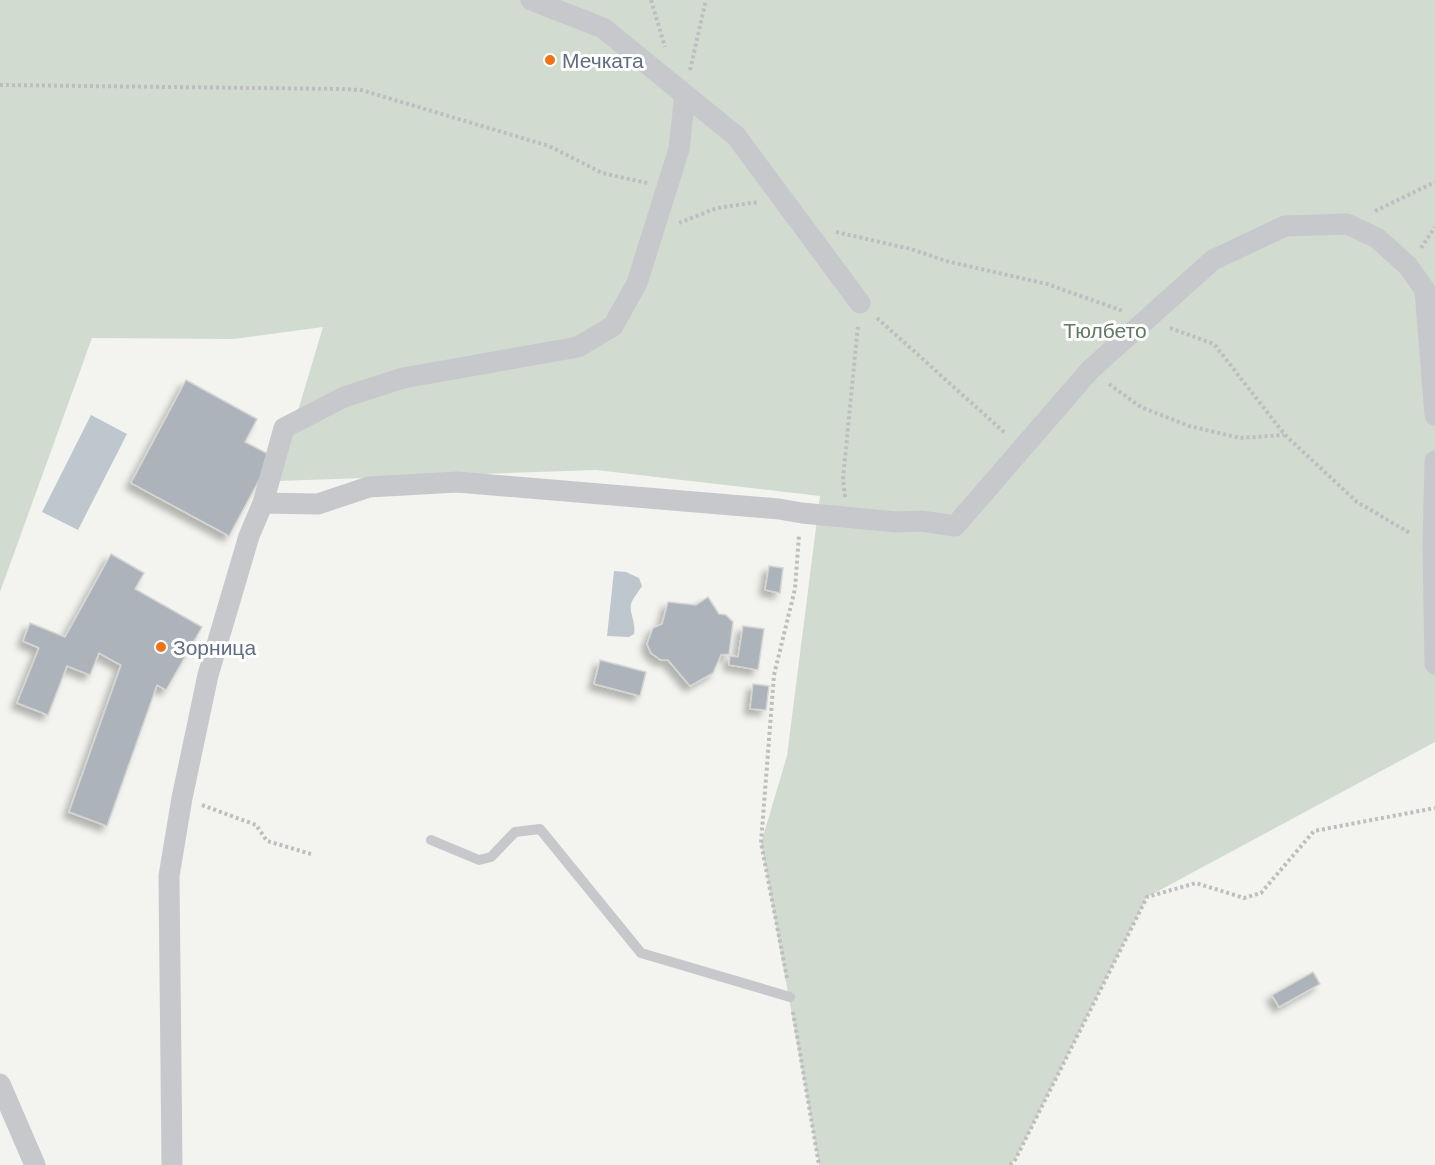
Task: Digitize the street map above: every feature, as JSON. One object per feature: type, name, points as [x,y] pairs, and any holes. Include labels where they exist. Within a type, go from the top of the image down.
[{"type":"street","points":[[531,0],[603,28],[736,136],[860,303]]},
{"type":"street","points":[[172,1165],[169,876],[207,675],[249,536],[263,503],[284,428],[344,397],[403,378],[578,347],[613,326],[637,283],[679,149],[680,90]]},
{"type":"street","points":[[263,503],[318,504],[369,487],[457,482],[779,509],[896,522],[921,521],[955,526],[1090,370],[1213,260],[1285,226],[1347,224],[1377,238],[1408,266],[1425,290],[1435,415]]},
{"type":"street","points":[[1435,461],[1435,664]]},
{"type":"street","points":[[0,1084],[35,1165]]},
{"type":"lane","points":[[431,840],[479,860],[491,857],[515,832],[540,829],[641,953],[790,997]]},
{"type":"path","points":[[651,0],[680,90]]},
{"type":"path","points":[[680,90],[706,0]]},
{"type":"path","points":[[0,85],[361,90],[549,146],[602,173],[667,189]]},
{"type":"path","points":[[1347,224],[1435,182]]},
{"type":"path","points":[[674,225],[717,208],[765,201],[792,213]]},
{"type":"path","points":[[834,232],[1047,284],[1214,344],[1285,435],[1357,502],[1434,547]]},
{"type":"path","points":[[860,303],[1023,447]]},
{"type":"path","points":[[847,505],[843,479],[860,303]]},
{"type":"path","points":[[1090,370],[1141,407],[1189,426],[1240,438],[1285,435]]},
{"type":"path","points":[[802,513],[796,553],[795,589],[774,675],[760,843],[819,1165]]},
{"type":"path","points":[[182,798],[256,825],[267,841],[310,854]]},
{"type":"path","points":[[1010,1165],[1021,1149],[1147,897],[1196,883],[1244,898],[1261,892],[1314,831],[1435,808]]},
{"type":"green space","name":"Тюлбето","points":[[0,0],[1435,0],[1435,742],[1147,897],[1015,1160],[1009,1165],[819,1165],[761,843],[787,756],[820,496],[596,470],[277,481],[323,327],[234,339],[92,338],[0,592]]},
{"type":"shaded area","points":[[91,415],[127,434],[78,530],[42,512]]},
{"type":"shaded area","points":[[614,571],[626,572],[639,578],[642,586],[631,604],[634,634],[629,637],[607,636]]},
{"type":"building","points":[[186,380],[257,419],[245,442],[272,456],[229,536],[131,483]]},
{"type":"building","points":[[111,554],[144,573],[135,589],[202,627],[166,690],[157,685],[107,826],[69,812],[121,665],[99,653],[90,675],[67,666],[48,715],[17,703],[39,648],[23,641],[30,623],[65,637]]},
{"type":"building","points":[[769,566],[783,568],[780,593],[765,590]]},
{"type":"building","points":[[708,597],[719,614],[726,615],[733,622],[729,654],[721,655],[713,673],[690,686],[668,660],[661,660],[651,653],[647,644],[653,628],[662,624],[668,602],[696,605]]},
{"type":"building","points":[[743,626],[764,629],[758,670],[729,665],[730,656],[738,657]]},
{"type":"building","points":[[600,660],[646,672],[640,696],[594,684]]},
{"type":"building","points":[[753,684],[769,686],[766,710],[750,709]]},
{"type":"building","points":[[1313,972],[1320,984],[1279,1007],[1272,995]]},
{"type":"place","name":"Мечката","points":[[550,60]]},
{"type":"place","name":"Зорница","points":[[161,647]]}]
